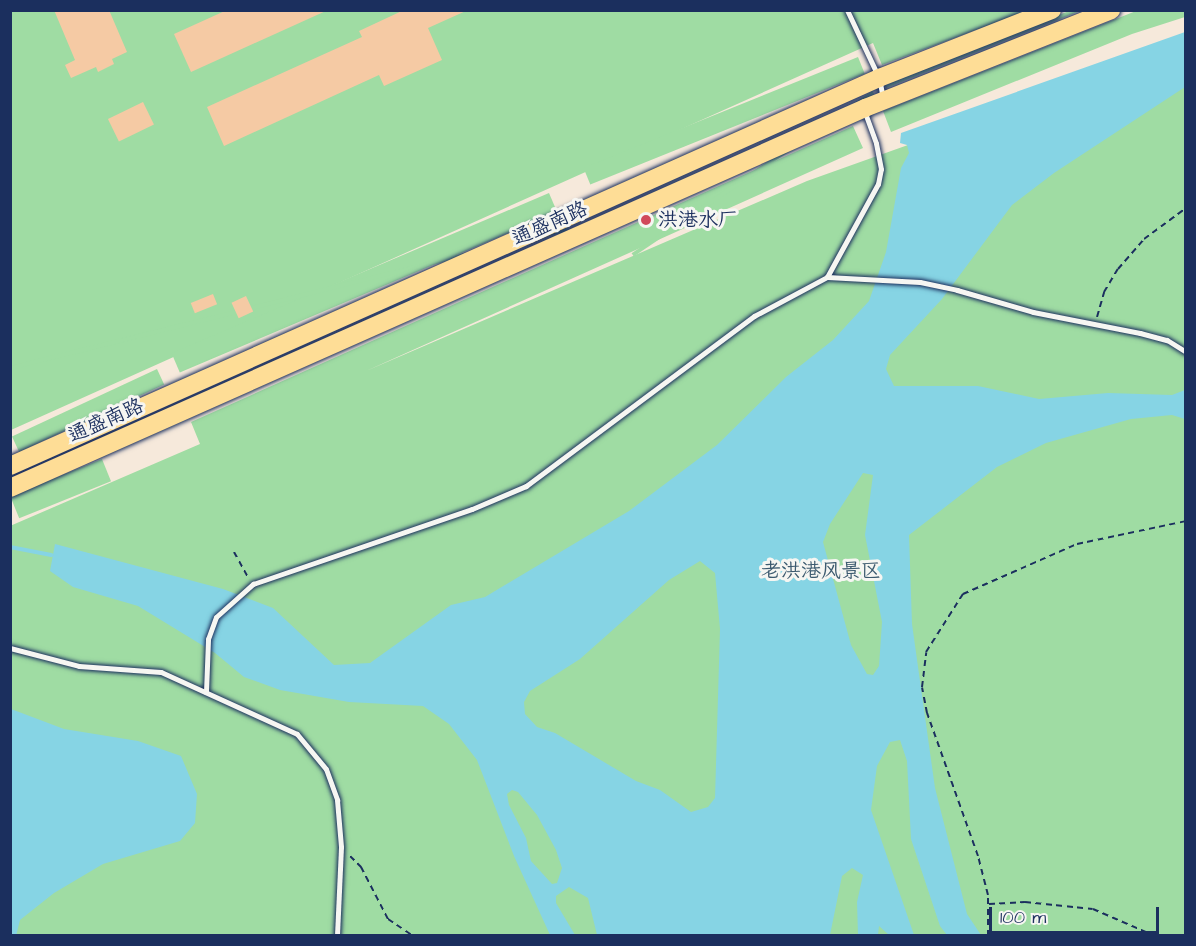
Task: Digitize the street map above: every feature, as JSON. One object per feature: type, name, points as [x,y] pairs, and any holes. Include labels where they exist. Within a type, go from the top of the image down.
[{"type":"main road","name":"通盛南路","points":[[10,466],[879,78],[1052,10]]},
{"type":"main road","name":"通盛南路","points":[[10,488],[865,108],[1111,10]]},
{"type":"lane","points":[[847,10],[879,78],[884,100]]},
{"type":"lane","points":[[827,277],[878,184],[881,169],[876,143],[866,120],[865,108]]},
{"type":"lane","points":[[206,692],[208,639],[216,616],[253,584],[472,509],[525,486],[754,316],[827,277],[866,277],[957,290],[1095,325],[1167,340],[1185,352]]},
{"type":"lane","points":[[10,648],[79,666],[161,672],[297,734],[315,750],[326,769],[337,800],[341,847],[337,936]]},
{"type":"path","points":[[1095,325],[1104,292],[1118,269],[1144,238],[1185,208]]},
{"type":"path","points":[[988,934],[989,904],[964,813],[927,713],[922,687],[926,652],[963,594],[1077,544],[1185,521]]},
{"type":"path","points":[[234,552],[253,584]]},
{"type":"path","points":[[341,847],[361,867],[388,919],[413,936]]},
{"type":"path","points":[[989,904],[1025,902],[1093,909],[1155,936]]},
{"type":"green space","points":[[11,11],[1027,11],[882,65],[873,43],[11,430]]},
{"type":"green space","points":[[1069,11],[1080,11],[886,88],[885,85]]},
{"type":"green space","points":[[1136,11],[1185,11],[1185,17],[1132,34],[891,132],[883,111]]},
{"type":"green space","name":"老洪港风景区","points":[[1185,46],[1185,935],[11,935],[10,526],[200,444],[191,422],[853,126],[863,148],[366,371],[807,181]]},
{"type":"green space","points":[[858,57],[865,74],[590,185],[584,168]]},
{"type":"green space","points":[[872,91],[874,94],[634,256],[632,253]]},
{"type":"green space","points":[[549,193],[557,212],[180,373],[172,353]]},
{"type":"green space","points":[[568,227],[569,231],[10,370],[10,366]]},
{"type":"green space","points":[[157,369],[164,384],[19,452],[12,437]]},
{"type":"green space","points":[[102,459],[111,481],[19,518],[10,496]]},
{"type":"water","points":[[1185,32],[1185,87],[1054,173],[1012,205],[942,299],[890,355],[886,369],[894,386],[978,386],[1039,399],[1108,393],[1172,395],[1185,390],[1185,419],[1172,415],[1131,419],[1046,443],[997,467],[909,535],[912,624],[935,788],[967,914],[981,935],[947,935],[940,926],[911,839],[907,761],[900,740],[890,742],[877,766],[871,810],[914,935],[889,935],[879,926],[878,935],[858,935],[857,902],[863,875],[852,868],[842,876],[830,935],[597,935],[588,898],[569,887],[556,896],[556,903],[575,935],[550,935],[514,856],[477,760],[449,724],[423,706],[349,702],[280,690],[244,677],[215,653],[138,606],[73,587],[50,571],[55,544],[223,589],[273,608],[334,665],[370,663],[451,605],[485,597],[629,511],[717,445],[786,377],[833,340],[869,301],[886,252],[901,168],[909,153],[907,145],[900,143],[901,133]],"holes":[[[863,473],[873,475],[865,535],[882,622],[879,666],[873,675],[867,674],[851,645],[823,542],[830,524]],[[700,561],[715,573],[720,629],[715,798],[708,807],[691,812],[660,790],[636,781],[555,733],[537,727],[525,714],[524,702],[530,691],[580,659],[669,580]],[[512,790],[518,792],[537,815],[556,850],[562,868],[557,883],[552,884],[531,861],[526,838],[509,805],[507,794]]]},
{"type":"water","points":[[11,709],[64,729],[138,741],[181,756],[197,794],[195,823],[180,841],[103,864],[54,893],[20,920],[16,936],[10,935]]},
{"type":"building","points":[[54,10],[109,10],[127,52],[112,59],[114,64],[98,72],[96,67],[71,78],[65,65],[75,60]]},
{"type":"building","points":[[227,10],[328,10],[191,72],[174,34]]},
{"type":"building","points":[[404,10],[468,10],[428,28],[442,60],[384,86],[379,75],[224,146],[207,107],[362,37],[359,31]]},
{"type":"building","points":[[143,102],[154,124],[119,142],[108,119]]},
{"type":"building","points":[[213,294],[217,304],[195,313],[191,303]]},
{"type":"building","points":[[246,296],[253,311],[239,318],[231,303]]},
{"type":"waterway","points":[[10,547],[51,555]]},
{"type":"place","name":"洪港水厂","points":[[646,220]]}]
